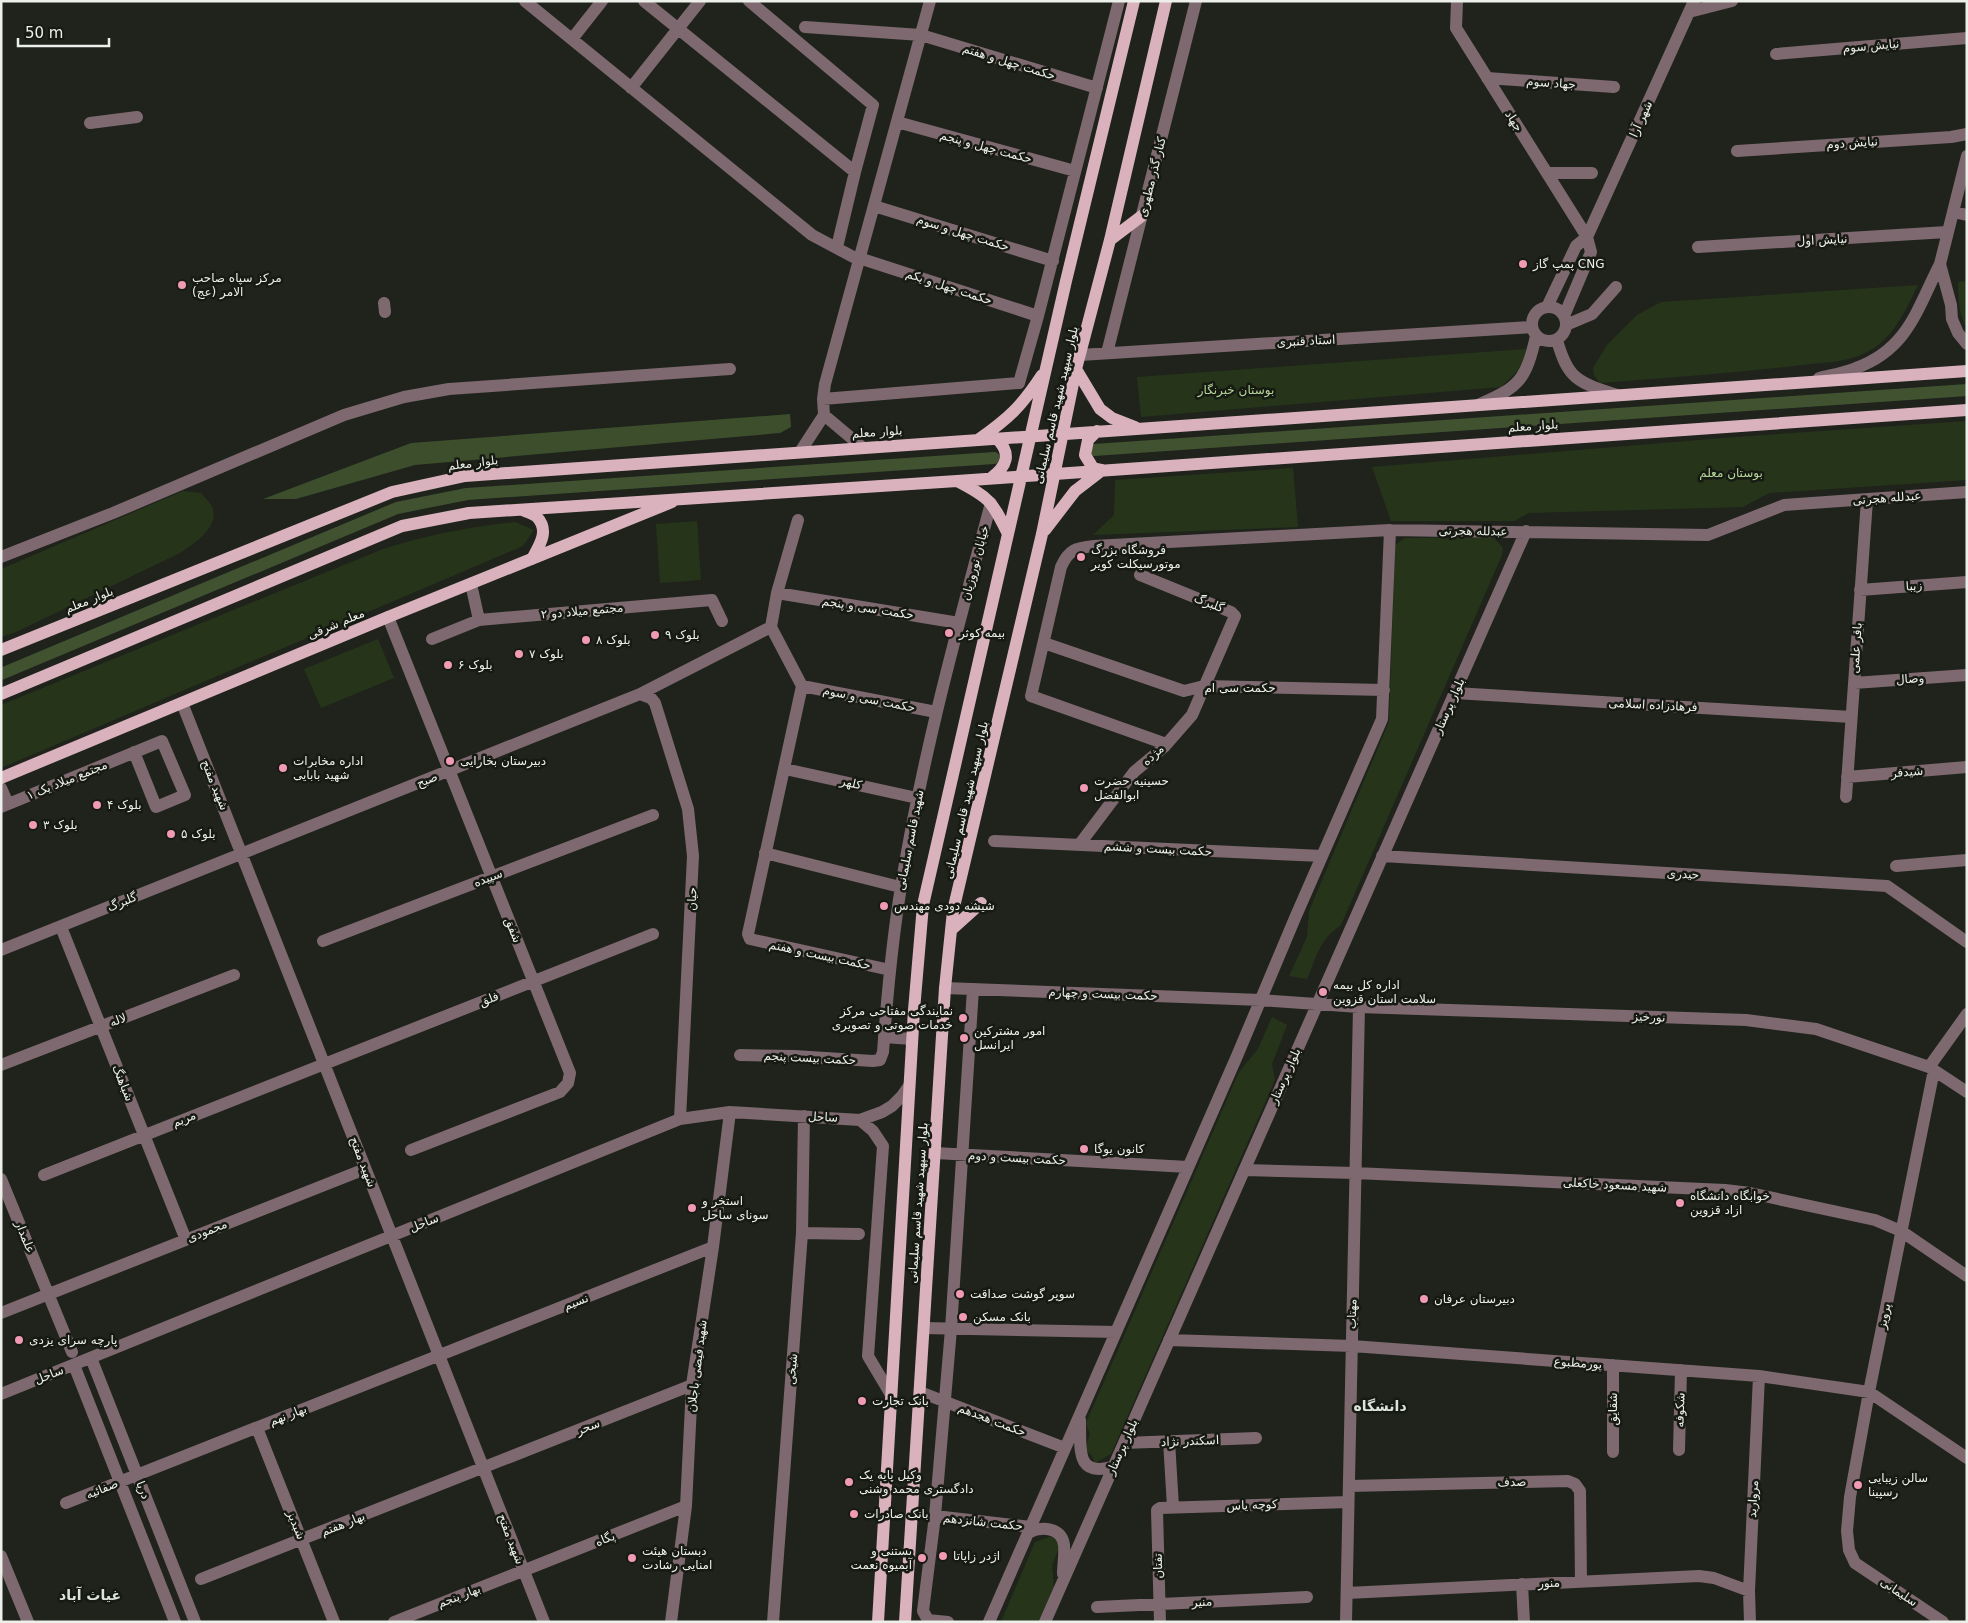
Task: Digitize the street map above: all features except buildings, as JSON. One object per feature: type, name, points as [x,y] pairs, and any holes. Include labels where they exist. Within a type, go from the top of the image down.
[{"type":"main road","name":"بلوار سپهبد شهید قاسم سلیمانی","points":[[878,1622],[909,1086],[923,905],[1066,281],[1134,1]]},
{"type":"main road","name":"بلوار سپهبد شهید قاسم سلیمانی","points":[[905,1622],[945,988],[954,911],[1042,534],[1076,369],[1110,240],[1166,1]]},
{"type":"main road","points":[[1110,240],[1142,215]]},
{"type":"main road","points":[[978,440],[1007,420],[1026,400],[1048,365]]},
{"type":"main road","points":[[1076,369],[1100,409],[1112,418],[1137,428]]},
{"type":"main road","name":"بلوار معلم","points":[[1,650],[392,492],[465,476],[1967,371]]},
{"type":"main road","name":"بلوار معلم","points":[[957,481],[1967,410]]},
{"type":"main road","points":[[1097,431],[1086,444],[1085,455],[1093,468],[1102,470]]},
{"type":"main road","points":[[991,478],[1000,473],[1005,463],[1003,447],[996,438]]},
{"type":"main road","points":[[1042,534],[1074,491],[1102,470]]},
{"type":"main road","points":[[1,694],[402,526],[469,513],[957,481],[982,494],[991,503],[1008,534]]},
{"type":"main road","name":"معلم شرقی","points":[[1,778],[388,617],[683,498]]},
{"type":"main road","points":[[521,510],[537,517],[543,528],[543,540],[532,559]]},
{"type":"main road","points":[[951,930],[981,903]]},
{"type":"street","name":"حکمت چهل و یکم","points":[[526,1],[812,235],[859,259],[1038,316]]},
{"type":"street","points":[[572,39],[602,1]]},
{"type":"street","points":[[644,1],[855,172]]},
{"type":"street","points":[[631,88],[700,1]]},
{"type":"street","points":[[749,1],[873,105],[837,247]]},
{"type":"street","points":[[800,452],[824,415],[825,384],[930,1]]},
{"type":"street","name":"کنار گذر مطهری","points":[[1107,353],[1196,1]]},
{"type":"street","name":"جهاد","points":[[1457,1],[1456,28],[1587,237]]},
{"type":"street","points":[[1692,7],[1732,1]]},
{"type":"street","points":[[823,400],[1018,382],[1053,261],[1117,2]]},
{"type":"street","name":"شهر آرا","points":[[1534,332],[1532,322],[1537,312],[1547,308],[1576,246],[1587,237],[1692,7]]},
{"type":"street","name":"حکمت چهل و هفتم","points":[[805,27],[921,35],[1097,88]]},
{"type":"street","name":"نیایش سوم","points":[[1776,54],[1967,38]]},
{"type":"street","name":"جهاد سوم","points":[[1487,78],[1614,87]]},
{"type":"street","points":[[90,123],[137,118]]},
{"type":"street","name":"حکمت چهل و پنجم","points":[[897,122],[1076,171]]},
{"type":"street","name":"نیایش دوم","points":[[1737,151],[1951,137],[1967,134]]},
{"type":"street","points":[[1807,382],[1855,369],[1888,352],[1912,323],[1940,264],[1967,156]]},
{"type":"street","points":[[1548,174],[1592,173]]},
{"type":"street","name":"حکمت چهل و سوم","points":[[874,206],[1053,261]]},
{"type":"street","points":[[1953,212],[1967,215]]},
{"type":"street","name":"نیایش اول","points":[[1698,247],[1947,232]]},
{"type":"street","name":"شهر آرا","points":[[1557,340],[1564,334],[1565,320],[1590,252],[1587,237]]},
{"type":"street","points":[[1940,264],[1951,305],[1952,319],[1958,332],[1967,344]]},
{"type":"street","points":[[1048,279],[1066,281]]},
{"type":"street","points":[[1547,308],[1557,309],[1565,320],[1592,314],[1616,287]]},
{"type":"street","points":[[1534,332],[1546,341],[1557,340],[1563,361],[1573,377],[1617,395]]},
{"type":"street","points":[[1478,404],[1504,394],[1523,375],[1532,354],[1534,332]]},
{"type":"street","name":"استاد قنبری","points":[[1080,355],[1534,332]]},
{"type":"street","points":[[1,557],[113,513],[344,415],[404,397],[449,389],[730,368]]},
{"type":"street","points":[[824,415],[862,447]]},
{"type":"street","name":"عبدلله هجرتی","points":[[1166,744],[1031,696],[1061,567],[1069,552],[1081,547],[1390,530],[1708,535],[1784,505],[1967,492]]},
{"type":"street","name":"باقر علمی","points":[[1846,797],[1866,500]]},
{"type":"street","name":"خیابان نوروزیان","points":[[959,623],[991,503]]},
{"type":"street","points":[[798,520],[777,593],[771,627],[802,686],[765,853],[900,888]]},
{"type":"street","points":[[989,1622],[1382,719],[1390,530]]},
{"type":"street","name":"بلوار پرستار","points":[[1045,1622],[1526,531]]},
{"type":"street","name":"گلبرگ","points":[[1140,575],[1231,612],[1234,616],[1204,686]]},
{"type":"street","name":"زیبا","points":[[1860,590],[1967,582]]},
{"type":"street","points":[[471,584],[479,620]]},
{"type":"street","name":"حکمت سی و پنجم","points":[[777,593],[959,623]]},
{"type":"street","name":"مجتمع میلاد دو ۲","points":[[432,640],[479,620],[712,600],[722,621]]},
{"type":"street","name":"شفق","points":[[388,617],[570,1072],[568,1083],[560,1092],[411,1150]]},
{"type":"street","name":"شهید قاسم سلیمانی","points":[[880,1060],[900,888],[936,712],[959,623]]},
{"type":"street","name":"صبح","points":[[242,855],[640,694],[771,627]]},
{"type":"street","name":"حکمت سی ام","points":[[1044,643],[1184,691],[1204,686],[1384,690]]},
{"type":"street","name":"وصال","points":[[1854,683],[1967,675]]},
{"type":"street","name":"حکمت سی و سوم","points":[[802,686],[936,712]]},
{"type":"street","name":"مژده","points":[[1079,845],[1134,772],[1166,744],[1192,714],[1204,686]]},
{"type":"street","name":"فرهادزاده اسلامی","points":[[1454,693],[1851,717]]},
{"type":"street","name":"حیان","points":[[640,694],[651,698],[655,703],[688,808],[694,856],[680,1118]]},
{"type":"street","name":"شهید مفتح","points":[[182,703],[544,1622]]},
{"type":"street","name":"مجتمع میلاد یک ۱","points":[[5,805],[134,752],[162,741],[185,795],[156,807],[134,752]]},
{"type":"street","name":"شیدفر","points":[[1847,777],[1967,767]]},
{"type":"street","name":"کلهر","points":[[785,769],[917,798]]},
{"type":"street","points":[[1,788],[5,805]]},
{"type":"street","name":"سپیده","points":[[323,941],[653,815]]},
{"type":"street","name":"حکمت بیست و ششم","points":[[994,842],[1322,856]]},
{"type":"street","name":"حکمت بیست و هفتم","points":[[765,853],[748,934],[750,939],[890,970]]},
{"type":"street","name":"گلبرگ","points":[[1,950],[242,855]]},
{"type":"street","name":"حیدری","points":[[1382,856],[1887,886],[1967,942]]},
{"type":"street","points":[[1896,866],[1963,863]]},
{"type":"street","name":"شباهنگ","points":[[61,926],[186,1240]]},
{"type":"street","name":"فلق","points":[[324,1064],[653,934]]},
{"type":"street","name":"لاله","points":[[1,1065],[234,975]]},
{"type":"street","name":"حکمت بیست و چهارم","points":[[945,988],[1261,1000],[1317,1004]]},
{"type":"street","points":[[948,1622],[928,1620],[923,1611],[935,1516],[951,1329],[973,989]]},
{"type":"street","name":"نورخیز","points":[[1317,1004],[1746,1020],[1816,1029],[1932,1068],[1967,1092]]},
{"type":"street","name":"مهتاب","points":[[1346,1622],[1359,1007]]},
{"type":"street","name":"پرویز","points":[[1855,1563],[1849,1550],[1847,1531],[1850,1497],[1932,1068],[1967,1014]]},
{"type":"street","points":[[884,1037],[912,1039]]},
{"type":"street","name":"حکمت بیست پنجم","points":[[740,1055],[880,1060]]},
{"type":"street","name":"مریم","points":[[44,1175],[324,1064]]},
{"type":"street","name":"ساحل","points":[[1,1394],[73,1359],[91,1358],[680,1118],[730,1112],[860,1120],[892,1106],[909,1086]]},
{"type":"street","name":"شهید فیضی باجلان","points":[[671,1622],[686,1506],[692,1385],[713,1247],[730,1112]]},
{"type":"street","name":"شیخی","points":[[773,1622],[802,1233],[804,1116]]},
{"type":"street","points":[[860,1120],[874,1130],[883,1146],[868,1356],[890,1393]]},
{"type":"street","name":"حکمت بیست و دوم","points":[[935,1153],[1188,1167]]},
{"type":"street","name":"محمودی","points":[[1,1313],[366,1169]]},
{"type":"street","name":"شهید مسعود خاکعلی","points":[[1244,1170],[1355,1173],[1725,1190],[1750,1193],[1875,1220],[1901,1231],[1967,1276]]},
{"type":"street","name":"علمدار","points":[[1,1180],[73,1359]]},
{"type":"street","points":[[802,1233],[860,1234]]},
{"type":"street","name":"نسیم","points":[[439,1356],[713,1247]]},
{"type":"street","points":[[924,1328],[1116,1332]]},
{"type":"street","name":"پورمطبوع","points":[[1169,1340],[1352,1346],[1681,1370],[1760,1376],[1869,1392],[1967,1458]]},
{"type":"street","name":"بهار نهم","points":[[137,1475],[439,1356]]},
{"type":"street","name":"دریا","points":[[91,1358],[195,1622]]},
{"type":"street","name":"دریا","points":[[73,1359],[175,1622]]},
{"type":"street","name":"شقایق","points":[[1613,1365],[1613,1452]]},
{"type":"street","name":"شکوفه","points":[[1679,1450],[1681,1370]]},
{"type":"street","name":"مروارید","points":[[1750,1622],[1749,1591],[1760,1376]]},
{"type":"street","name":"سحر","points":[[484,1468],[692,1385]]},
{"type":"street","name":"حکمت هجدهم","points":[[920,1392],[1065,1448]]},
{"type":"street","points":[[1080,1415],[1082,1460],[1086,1465],[1096,1469],[1114,1466]]},
{"type":"street","name":"شبدیز","points":[[257,1428],[334,1622]]},
{"type":"street","name":"اسکندر نژاد","points":[[1124,1443],[1256,1438]]},
{"type":"street","points":[[1169,1441],[1173,1508]]},
{"type":"street","name":"بهار هفتم","points":[[202,1580],[484,1468]]},
{"type":"street","name":"صفائیه","points":[[66,1503],[137,1475]]},
{"type":"street","name":"صدف","points":[[1349,1486],[1568,1481],[1575,1484],[1580,1491],[1581,1582]]},
{"type":"street","name":"کوچه یاس","points":[[1157,1510],[1160,1508],[1348,1502]]},
{"type":"street","name":"پگاه","points":[[524,1571],[686,1506]]},
{"type":"street","name":"تفتان","points":[[1157,1510],[1160,1622]]},
{"type":"street","name":"حکمت شانزدهم","points":[[935,1516],[1029,1530],[1040,1528],[1058,1534],[1062,1538],[1064,1545],[1062,1582]]},
{"type":"street","points":[[1,1556],[28,1622]]},
{"type":"street","name":"سلیمانی","points":[[1855,1563],[1943,1622]]},
{"type":"street","name":"بهار پنجم","points":[[394,1622],[524,1571]]},
{"type":"street","name":"منور","points":[[1347,1593],[1699,1576],[1714,1578],[1749,1591]]},
{"type":"street","points":[[1522,1584],[1524,1622]]},
{"type":"street","points":[[164,1594],[181,1587]]},
{"type":"street","name":"منیر","points":[[1097,1607],[1307,1597]]},
{"type":"green space","points":[[1967,281],[1967,329],[1960,312],[1958,282]]},
{"type":"green space","points":[[1918,285],[1897,324],[1883,341],[1875,348],[1850,359],[1752,370],[1600,383],[1594,375],[1593,368],[1607,345],[1637,315],[1661,302]]},
{"type":"green space","name":"بوستان خبرنگار","points":[[1526,349],[1532,357],[1501,387],[1141,417],[1137,377]]},
{"type":"green space","points":[[790,414],[791,427],[780,433],[415,465],[296,499],[263,499],[411,443]]},
{"type":"green space","name":"بوستان معلم","points":[[1967,421],[1967,480],[1769,493],[1743,507],[1529,513],[1514,521],[1391,521],[1372,467],[1735,437]]},
{"type":"green space","points":[[1293,468],[1298,527],[1093,535],[1114,515],[1115,480]]},
{"type":"green space","points":[[183,491],[201,493],[213,509],[212,523],[197,540],[180,553],[16,632],[1,637],[1,569]]},
{"type":"green space","points":[[697,521],[701,580],[660,583],[656,524]]},
{"type":"green space","points":[[515,522],[534,530],[523,546],[1,768],[1,705],[383,549],[449,532]]},
{"type":"green space","points":[[1493,537],[1503,548],[1502,555],[1341,925],[1323,943],[1307,979],[1289,976],[1307,937],[1309,911],[1389,722],[1395,545],[1405,538]]},
{"type":"green space","points":[[378,639],[394,678],[321,708],[304,669]]},
{"type":"green space","points":[[1272,1017],[1287,1025],[1272,1064],[1275,1080],[1111,1454],[1095,1463],[1092,1456],[1085,1449],[1090,1434],[1086,1423],[1239,1072],[1258,1049]]},
{"type":"green space","points":[[1052,1536],[1061,1543],[1052,1565],[1054,1588],[1038,1622],[1001,1622],[1035,1542]]},
{"type":"waterway","points":[[1094,450],[1967,390]]},
{"type":"waterway","points":[[1,674],[397,508],[467,494],[994,458]]},
{"type":"place","name":"پمپ گاز CNG","points":[[1523,264]]},
{"type":"place","name":"مرکز سپاه صاحب الامر (عج)","points":[[182,285]]},
{"type":"place","name":"فروشگاه بزرگ موتورسیکلت کویر","points":[[1081,557]]},
{"type":"place","name":"بیمه کوثر","points":[[949,633]]},
{"type":"place","name":"بلوک ۹","points":[[655,635]]},
{"type":"place","name":"بلوک ۸","points":[[586,640]]},
{"type":"place","name":"بلوک ۷","points":[[519,654]]},
{"type":"place","name":"بلوک ۶","points":[[448,665]]},
{"type":"place","name":"دبیرستان بخارایی","points":[[450,761]]},
{"type":"place","name":"اداره مخابرات شهید بابایی","points":[[283,768]]},
{"type":"place","name":"حسینیه حضرت ابوالفضل","points":[[1084,788]]},
{"type":"place","name":"بلوک ۴","points":[[97,805]]},
{"type":"place","name":"بلوک ۳","points":[[33,825]]},
{"type":"place","name":"بلوک ۵","points":[[171,834]]},
{"type":"place","name":"شیشه دودی مهندس","points":[[884,906]]},
{"type":"place","name":"اداره کل بیمه سلامت استان قزوین","points":[[1323,992]]},
{"type":"place","name":"نمایندگی مفتاحی مرکز خدمات صوتی و تصویری","points":[[963,1018]]},
{"type":"place","name":"امور مشترکین ایرانسل","points":[[964,1038]]},
{"type":"place","name":"کانون یوگا","points":[[1084,1149]]},
{"type":"place","name":"خوابگاه دانشگاه ازاد قزوین","points":[[1680,1203]]},
{"type":"place","name":"استخر و سونای ساحل","points":[[692,1208]]},
{"type":"place","name":"سوپر گوشت صداقت","points":[[960,1294]]},
{"type":"place","name":"دبیرستان عرفان","points":[[1424,1299]]},
{"type":"place","name":"بانک مسکن","points":[[963,1317]]},
{"type":"place","name":"پارچه سرای یزدی","points":[[19,1340]]},
{"type":"place","name":"بانک تجارت","points":[[862,1401]]},
{"type":"place","name":"وکیل پایه یک دادگستری محمد وشنی","points":[[849,1482]]},
{"type":"place","name":"سالن زیبایی رسپینا","points":[[1858,1485]]},
{"type":"place","name":"بانک صادرات","points":[[854,1514]]},
{"type":"place","name":"اژدر زاپاتا","points":[[943,1556]]},
{"type":"place","name":"دبستان هیئت امنایی رشادت","points":[[632,1558]]},
{"type":"place","name":"بستنی و آبمیوه نعمت","points":[[922,1558]]},
{"type":"district","name":"دانشگاه","points":[[1380,1406]]},
{"type":"district","name":"غیاث آباد","points":[[90,1595]]}]
